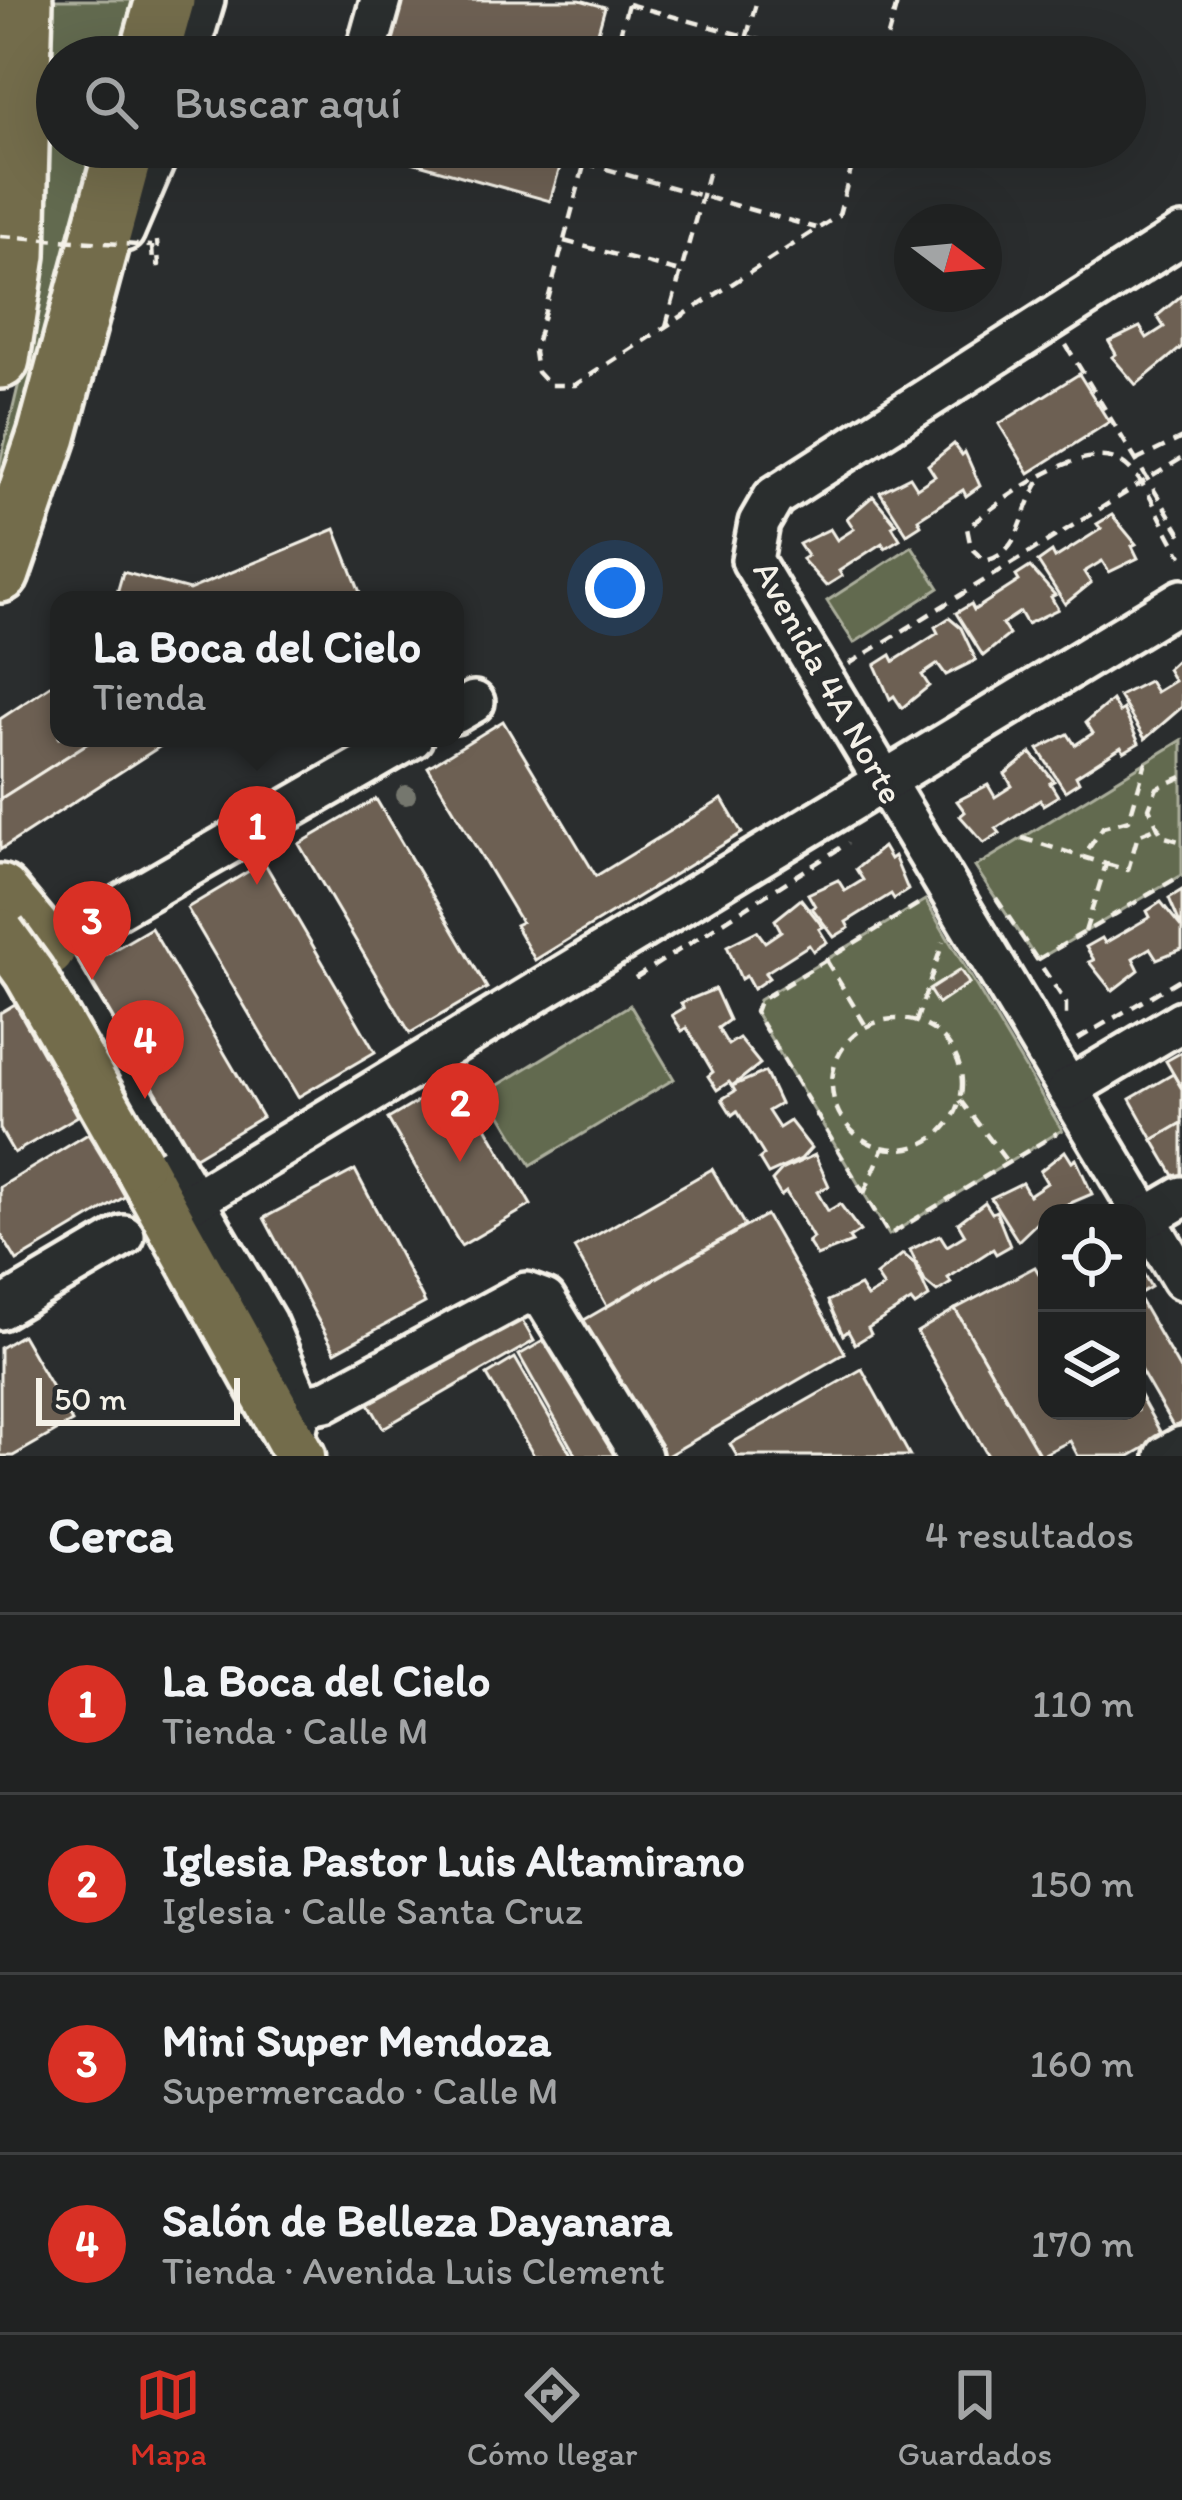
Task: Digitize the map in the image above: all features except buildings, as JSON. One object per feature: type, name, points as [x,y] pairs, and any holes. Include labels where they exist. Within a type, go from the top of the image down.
[{"type":"highway","points":[[0,359],[16,255],[6,198],[23,0]]},
{"type":"highway","points":[[155,36],[165,0]]},
{"type":"highway","points":[[0,573],[119,168]]},
{"type":"highway","points":[[0,894],[16,947]]},
{"type":"main road","points":[[16,947],[298,1435]]},
{"type":"street","points":[[193,36],[204,0]]},
{"type":"street","points":[[371,36],[381,0]]},
{"type":"street","points":[[64,368],[151,168]]},
{"type":"street","name":"Avenida 4A Norte","points":[[1138,1204],[752,560],[759,524],[774,497],[1182,235]]},
{"type":"street","points":[[196,1200],[1182,600]]},
{"type":"street","points":[[298,1435],[266,1323],[196,1200],[16,947],[395,747]]},
{"type":"street","points":[[1068,1089],[1182,1022]]},
{"type":"street","points":[[1146,1218],[1182,1197]]},
{"type":"street","name":"Avenida 4A Norte","points":[[1146,1218],[1182,1279]]},
{"type":"street","points":[[3,1301],[124,1235]]},
{"type":"street","points":[[298,1435],[326,1401],[526,1292],[545,1300],[641,1456]]},
{"type":"street","points":[[1166,1456],[1182,1447]]},
{"type":"path","points":[[747,36],[757,0]]},
{"type":"path","points":[[888,36],[898,0]]},
{"type":"path","points":[[619,36],[628,2],[744,36]]},
{"type":"path","points":[[584,168],[534,352],[537,372],[549,385],[574,385],[839,215],[851,168]]},
{"type":"path","points":[[603,168],[819,228]]},
{"type":"path","points":[[666,326],[710,168]]},
{"type":"path","points":[[6,198],[152,246],[153,265],[159,265],[156,220]]},
{"type":"path","points":[[564,241],[681,273]]},
{"type":"path","points":[[1051,319],[1182,536]]},
{"type":"path","points":[[1136,461],[1182,438]]},
{"type":"path","points":[[1039,482],[1019,514],[1015,544],[1002,557],[985,561],[971,548],[967,529],[1016,491],[1039,482],[1071,459],[1102,457],[1128,466],[1182,556]]},
{"type":"path","points":[[824,680],[1182,458]]},
{"type":"path","points":[[1022,838],[1128,870],[1138,835],[1129,820],[1146,762]]},
{"type":"path","points":[[1155,828],[1151,797],[1166,781],[1182,777]]},
{"type":"path","points":[[1083,856],[1103,826],[1129,820]]},
{"type":"path","points":[[1138,835],[1155,828],[1182,842]]},
{"type":"path","points":[[635,978],[841,851],[852,838]]},
{"type":"path","points":[[1085,932],[1106,864]]},
{"type":"path","points":[[1037,960],[1182,875]]},
{"type":"path","points":[[987,886],[1066,1003],[1066,1024],[1077,1040],[1182,978]]},
{"type":"path","points":[[925,900],[759,1000],[755,1012],[889,1235],[1062,1130]]},
{"type":"path","points":[[916,1022],[945,936],[957,956]]},
{"type":"path","points":[[826,959],[866,1026]]},
{"type":"path","points":[[900,1018],[916,1022],[934,1030],[958,1061],[960,1100],[952,1118],[922,1144],[884,1148],[847,1126],[832,1086],[844,1045],[866,1026],[900,1018]]},
{"type":"path","points":[[960,1100],[1007,1163]]},
{"type":"path","points":[[864,1193],[884,1148]]},
{"type":"green space","points":[[43,0],[134,0],[125,36],[42,36]]},
{"type":"green space","points":[[37,168],[92,168],[0,500],[0,463],[31,332]]},
{"type":"green space","points":[[912,546],[939,588],[854,643],[827,601]]},
{"type":"green space","points":[[1182,740],[1182,875],[1037,960],[975,867]]},
{"type":"green space","points":[[925,900],[1062,1130],[889,1235],[755,1012],[759,1000]]},
{"type":"green space","points":[[630,1005],[674,1079],[531,1165],[487,1092]]},
{"type":"place","name":"La Boca del Cielo","points":[[257,885]]},
{"type":"place","name":"Mini Super Mendoza","points":[[92,980]]},
{"type":"place","name":"Salón de Belleza Dayanara","points":[[145,1099]]},
{"type":"place","name":"Iglesia Pastor Luis Altamirano","points":[[460,1162]]}]
